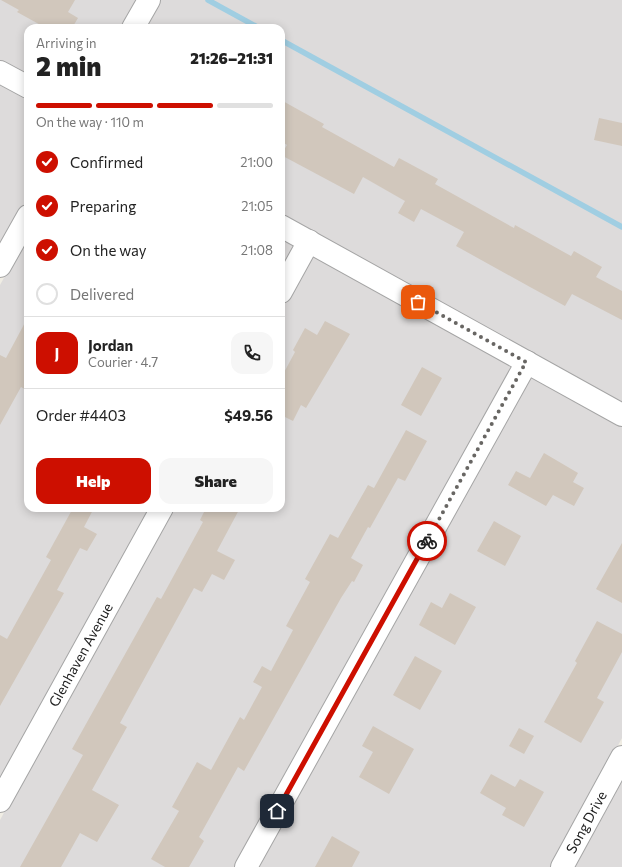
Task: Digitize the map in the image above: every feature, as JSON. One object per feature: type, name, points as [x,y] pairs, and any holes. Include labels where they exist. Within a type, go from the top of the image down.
[{"type":"street","points":[[135,24],[149,0]]},
{"type":"street","points":[[0,72],[24,85]]},
{"type":"street","points":[[0,266],[24,223]]},
{"type":"street","points":[[285,228],[622,415]]},
{"type":"street","points":[[285,284],[308,241]]},
{"type":"street","points":[[246,867],[526,362]]},
{"type":"street","name":"Glenhaven Avenue","points":[[0,801],[160,512]]},
{"type":"street","name":"Song Drive","points":[[562,867],[622,757]]},
{"type":"shaded area","points":[[0,0],[138,0],[125,24],[24,24],[24,73],[0,60]]},
{"type":"shaded area","points":[[159,0],[622,0],[622,403],[285,216],[285,24],[146,24]]},
{"type":"shaded area","points":[[0,84],[24,97],[24,204],[0,247]]},
{"type":"shaded area","points":[[285,240],[296,246],[285,265]]},
{"type":"shaded area","points":[[24,242],[24,512],[149,512],[0,782],[0,285]]},
{"type":"shaded area","points":[[312,255],[513,367],[236,867],[0,867],[0,820],[170,512],[285,512],[285,304]]},
{"type":"shaded area","points":[[530,376],[622,427],[622,738],[552,867],[257,867]]},
{"type":"shaded area","points":[[622,776],[622,867],[573,867]]},
{"type":"building","points":[[1,0],[75,0],[68,12],[78,18],[74,24],[39,24],[17,12],[19,10]]},
{"type":"building","points":[[285,102],[324,124],[322,127],[394,167],[399,158],[438,179],[435,184],[514,228],[515,225],[571,256],[574,251],[602,267],[596,277],[622,291],[622,320],[572,294],[565,306],[456,246],[464,232],[421,209],[414,222],[398,213],[405,201],[363,177],[354,194],[285,157],[285,148],[287,145],[285,144]]},
{"type":"building","points":[[599,118],[622,123],[622,146],[594,140]]},
{"type":"building","points":[[325,321],[350,334],[306,408],[301,405],[293,421],[285,417],[285,371],[295,352],[293,350],[305,328],[317,335]]},
{"type":"building","points":[[24,324],[24,389],[21,387],[0,425],[0,355],[6,358]]},
{"type":"building","points":[[422,367],[442,378],[421,416],[401,405]]},
{"type":"building","points":[[406,430],[427,441],[405,481],[398,478],[370,528],[368,527],[351,558],[363,565],[354,582],[352,581],[341,598],[244,771],[238,767],[199,837],[204,841],[189,867],[165,867],[151,859],[179,811],[172,807],[197,762],[211,770],[240,717],[244,720],[262,687],[253,682],[262,666],[271,671],[293,630],[286,626],[310,582],[305,579],[330,534],[338,538],[368,485],[374,488]]},
{"type":"building","points":[[544,453],[578,473],[573,482],[584,488],[574,506],[553,495],[546,506],[508,485],[516,471],[530,478]]},
{"type":"building","points":[[71,512],[92,512],[84,527],[97,534],[87,551],[80,548],[57,590],[64,593],[0,706],[0,635],[7,639],[51,560],[46,557]]},
{"type":"building","points":[[204,512],[238,512],[217,551],[235,560],[224,580],[212,574],[202,592],[194,588],[120,723],[127,727],[92,790],[119,805],[97,842],[80,833],[61,867],[20,867],[83,755],[72,749],[157,597],[161,599],[203,522],[200,520]]},
{"type":"building","points":[[494,521],[521,536],[505,566],[477,551]]},
{"type":"building","points":[[622,543],[622,603],[596,589]]},
{"type":"building","points":[[450,593],[476,607],[455,645],[419,625],[431,602],[442,608]]},
{"type":"building","points":[[597,621],[622,634],[622,652],[597,698],[604,702],[581,743],[544,722],[577,663],[575,661]]},
{"type":"building","points":[[415,656],[442,671],[420,710],[393,695]]},
{"type":"building","points":[[373,726],[414,749],[389,794],[359,777],[373,752],[362,746]]},
{"type":"building","points":[[519,728],[534,736],[524,754],[509,746]]},
{"type":"building","points":[[491,774],[515,787],[520,779],[544,792],[524,827],[502,815],[506,808],[480,793]]},
{"type":"building","points":[[332,836],[360,852],[352,867],[315,867]]},
{"type":"waterway","points":[[208,0],[252,24]]},
{"type":"waterway","points":[[285,42],[622,227]]},
{"type":"way so far","points":[[418,302],[526,362],[427,541]]},
{"type":"route","points":[[277,811],[427,541]]}]
